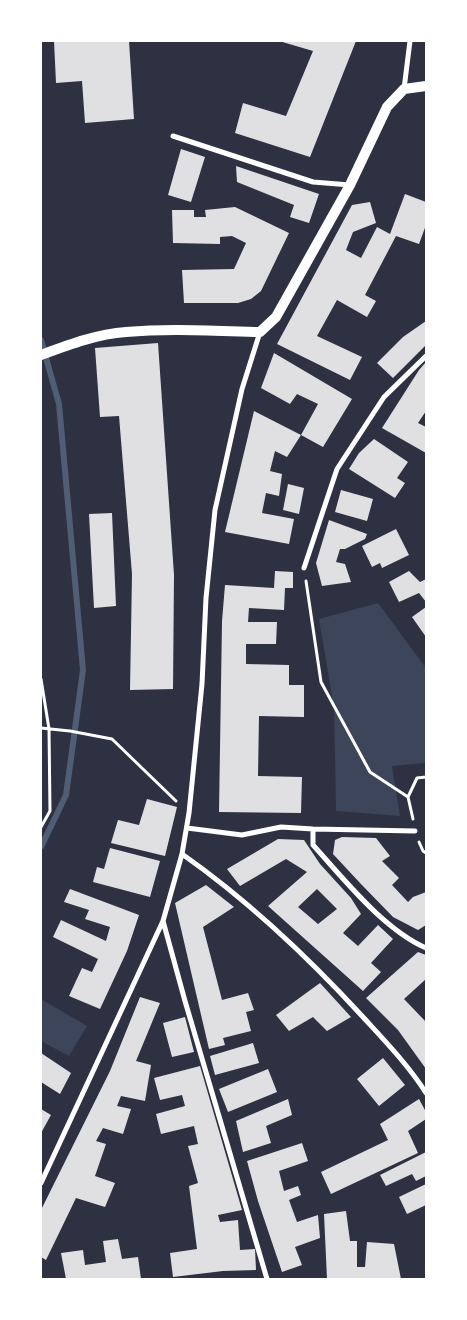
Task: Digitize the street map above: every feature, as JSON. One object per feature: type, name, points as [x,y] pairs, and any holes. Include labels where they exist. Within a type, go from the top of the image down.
[{"type":"main road","points":[[41,355],[78,342],[125,332],[177,330],[260,332],[276,317],[350,185],[387,107],[404,88],[426,86]]},
{"type":"street","points":[[404,88],[410,41]]},
{"type":"street","points":[[173,136],[313,182],[350,185]]},
{"type":"street","points":[[41,1183],[163,921],[182,854],[189,813],[202,684],[206,598],[215,510],[242,389],[260,332]]},
{"type":"street","points":[[304,568],[337,469],[384,397],[426,356]]},
{"type":"street","points":[[187,828],[242,835],[282,826],[313,830],[415,830]]},
{"type":"street","points":[[313,830],[313,845],[356,892],[389,924],[418,945],[426,948]]},
{"type":"street","points":[[182,854],[219,880],[278,930],[331,982],[388,1044],[426,1094]]},
{"type":"street","points":[[163,921],[267,1279]]},
{"type":"path","points":[[304,568],[322,682],[370,772],[408,797]]},
{"type":"path","points":[[41,679],[49,729],[50,811],[41,827]]},
{"type":"path","points":[[41,728],[112,739],[189,813]]},
{"type":"path","points":[[415,830],[408,797],[417,778],[426,777]]},
{"type":"shaded area","points":[[378,603],[426,668],[426,763],[392,766],[400,816],[336,811],[334,708],[319,619]]},
{"type":"shaded area","points":[[41,999],[87,1026],[69,1056],[41,1041]]},
{"type":"building","points":[[54,41],[129,41],[134,119],[85,123],[82,81],[56,83]]},
{"type":"building","points":[[279,41],[356,41],[310,157],[235,133],[243,103],[286,116],[313,51]]},
{"type":"building","points":[[181,149],[205,157],[191,202],[168,195]]},
{"type":"building","points":[[236,166],[319,194],[309,223],[290,217],[294,205],[237,182]]},
{"type":"building","points":[[405,194],[426,202],[426,225],[419,244],[396,236],[365,295],[376,301],[367,317],[337,300],[317,336],[362,357],[350,380],[277,344],[352,205],[370,202],[376,223],[353,232],[346,250],[361,258],[377,227],[390,234]]},
{"type":"building","points":[[235,207],[289,233],[261,291],[251,299],[238,303],[184,303],[182,270],[234,269],[246,243],[232,236],[220,237],[220,244],[173,243],[172,210],[194,210],[194,217],[206,217],[205,210]]},
{"type":"building","points":[[426,321],[426,345],[393,378],[377,363],[403,337]]},
{"type":"building","points":[[158,343],[174,575],[173,689],[130,690],[132,574],[119,416],[100,417],[95,348]]},
{"type":"building","points":[[274,353],[352,399],[323,447],[301,435],[318,404],[297,394],[290,404],[261,388]]},
{"type":"building","points":[[426,362],[426,411],[418,423],[426,427],[426,453],[382,428]]},
{"type":"building","points":[[254,411],[301,435],[287,457],[275,451],[270,471],[282,474],[279,496],[266,493],[262,513],[294,519],[289,544],[225,532]]},
{"type":"building","points":[[374,439],[408,462],[397,478],[405,483],[395,498],[349,469],[359,453]]},
{"type":"building","points":[[288,484],[304,488],[299,514],[283,510]]},
{"type":"building","points":[[341,490],[373,499],[367,521],[335,512]]},
{"type":"building","points":[[112,513],[116,606],[94,608],[89,514]]},
{"type":"building","points":[[329,520],[367,534],[365,539],[345,549],[340,549],[336,562],[345,564],[351,582],[322,586],[316,563]]},
{"type":"building","points":[[396,529],[409,555],[382,568],[380,563],[372,567],[362,546]]},
{"type":"building","points":[[275,571],[293,572],[293,588],[285,588],[284,610],[249,608],[248,622],[277,622],[276,644],[246,644],[246,664],[289,665],[289,685],[304,685],[304,717],[259,716],[258,776],[302,777],[301,813],[219,812],[222,621],[225,585],[274,588]]},
{"type":"building","points":[[409,571],[420,582],[426,579],[426,602],[419,593],[399,602],[389,582]]},
{"type":"building","points":[[426,607],[426,637],[412,617]]},
{"type":"building","points":[[147,799],[177,807],[165,856],[111,843],[118,820],[139,825]]},
{"type":"building","points":[[342,837],[376,838],[390,856],[382,861],[399,878],[392,885],[408,902],[413,897],[426,892],[426,925],[418,930],[393,917],[360,883],[333,854],[335,840]]},
{"type":"building","points":[[278,839],[304,840],[320,864],[351,898],[361,914],[343,933],[358,946],[378,925],[393,939],[371,963],[381,972],[363,991],[268,906],[307,872],[286,859],[240,886],[227,869]],"holes":[[[317,889],[337,909],[318,924],[298,907]]]},
{"type":"building","points":[[110,848],[160,861],[150,897],[93,882],[97,867],[104,869]]},
{"type":"building","points":[[206,885],[234,907],[203,927],[222,1000],[248,993],[254,1010],[246,1012],[251,1031],[223,1038],[225,1045],[209,1049],[175,903]]},
{"type":"building","points":[[70,889],[139,915],[127,951],[100,1009],[69,996],[82,968],[92,972],[98,959],[53,937],[61,920],[106,941],[110,927],[85,919],[89,910],[64,902]]},
{"type":"building","points":[[418,952],[426,955],[426,979],[404,999],[426,1022],[426,1069],[398,1030],[366,998]]},
{"type":"building","points":[[320,983],[351,1017],[327,1031],[313,1017],[289,1031],[276,1015]]},
{"type":"building","points":[[140,997],[160,1003],[136,1061],[151,1065],[145,1101],[121,1096],[117,1106],[131,1109],[123,1134],[103,1128],[96,1141],[106,1144],[95,1176],[115,1183],[105,1207],[76,1198],[46,1260],[41,1257],[41,1210],[110,1071]]},
{"type":"building","points":[[185,1017],[194,1052],[172,1057],[163,1023]]},
{"type":"building","points":[[253,1043],[259,1063],[215,1075],[210,1056]]},
{"type":"building","points":[[41,1053],[71,1073],[60,1094],[41,1082]]},
{"type":"building","points":[[383,1058],[405,1085],[379,1106],[357,1079]]},
{"type":"building","points":[[200,1066],[242,1210],[218,1215],[220,1222],[238,1220],[240,1250],[255,1249],[256,1270],[223,1271],[173,1277],[170,1253],[197,1249],[189,1186],[198,1183],[188,1146],[198,1144],[194,1126],[161,1134],[156,1114],[185,1106],[182,1095],[160,1100],[154,1078]]},
{"type":"building","points":[[268,1069],[277,1092],[228,1112],[219,1089]]},
{"type":"building","points":[[288,1099],[292,1115],[266,1126],[271,1143],[243,1152],[236,1121]]},
{"type":"building","points":[[419,1099],[426,1112],[426,1119],[408,1131],[418,1153],[331,1194],[321,1172],[388,1140],[380,1124]]},
{"type":"building","points":[[41,1109],[51,1115],[41,1133]]},
{"type":"building","points":[[302,1143],[308,1161],[279,1171],[284,1191],[298,1186],[301,1195],[289,1200],[297,1222],[318,1215],[320,1238],[295,1247],[302,1265],[282,1272],[258,1201],[247,1161]]},
{"type":"building","points":[[426,1152],[426,1176],[416,1181],[412,1174],[386,1186],[380,1175]]},
{"type":"building","points":[[426,1184],[426,1205],[407,1214],[399,1197]]},
{"type":"building","points":[[346,1211],[350,1241],[357,1241],[357,1267],[365,1267],[367,1242],[394,1244],[401,1279],[327,1279],[324,1214]]},
{"type":"building","points":[[118,1239],[122,1259],[138,1257],[141,1279],[66,1279],[61,1253],[83,1250],[85,1265],[106,1262],[103,1241]]},
{"type":"waterway","points":[[41,340],[59,404],[83,670],[66,795],[41,847]]}]
